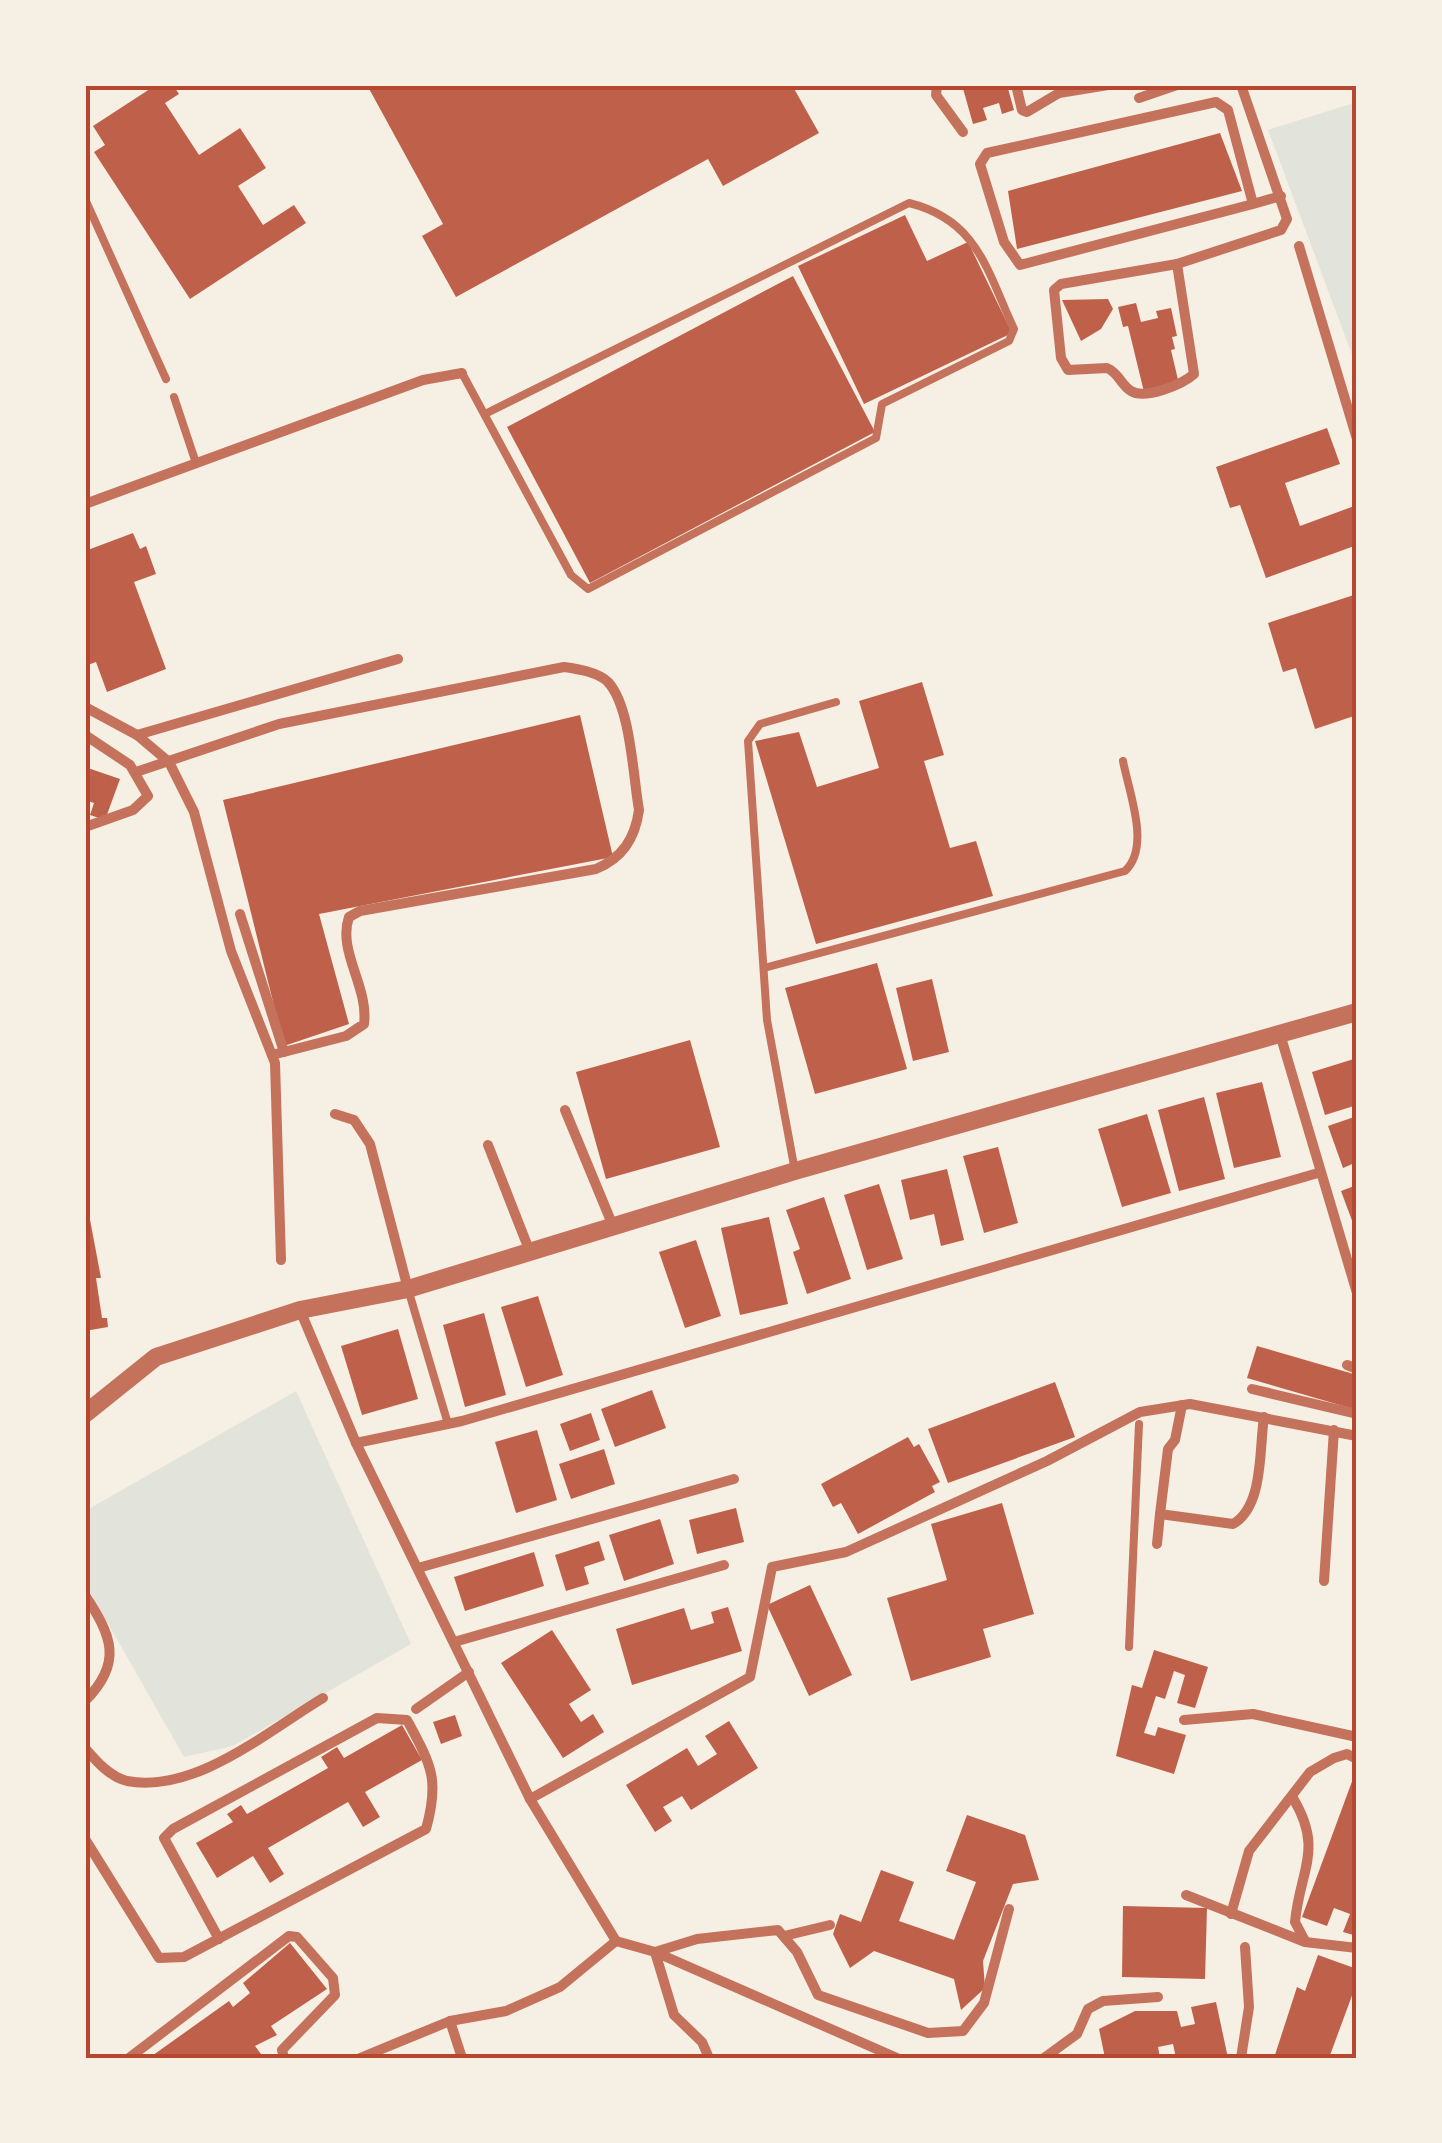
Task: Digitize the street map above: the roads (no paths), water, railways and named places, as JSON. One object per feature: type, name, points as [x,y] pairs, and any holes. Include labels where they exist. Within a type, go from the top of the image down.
[{"type":"street","points":[[937,85],[936,94],[962,132]]},
{"type":"street","points":[[1016,85],[1022,110],[1027,112],[1059,94],[1108,85]]},
{"type":"street","points":[[1138,98],[1177,85]]},
{"type":"street","points":[[1177,264],[1194,374],[1186,382],[1139,394],[1127,389],[1107,368],[1076,374],[1068,370],[1061,358],[1054,290],[1061,284],[1177,264],[1281,230],[1287,219],[1281,196],[1242,85]]},
{"type":"street","points":[[1253,204],[1228,110],[1216,102],[987,153],[980,164],[981,178],[1004,242],[1020,264],[1253,204],[1281,196]]},
{"type":"street","points":[[1299,246],[1357,439]]},
{"type":"street","points":[[85,504],[423,380],[462,373]]},
{"type":"street","points":[[137,734],[398,659]]},
{"type":"street","points":[[136,772],[279,724],[564,668],[583,670],[607,681],[622,708],[639,810],[637,825],[616,861],[596,869],[360,910],[349,917],[344,931],[366,1007],[364,1024],[346,1036],[272,1055]]},
{"type":"street","points":[[86,710],[137,734],[169,762],[194,812],[231,950],[272,1055],[281,1260]]},
{"type":"street","points":[[85,828],[146,802],[146,788],[136,772],[88,736],[104,718]]},
{"type":"street","points":[[108,748],[122,727]]},
{"type":"street","points":[[240,914],[284,1052]]},
{"type":"street","points":[[85,1414],[156,1356],[300,1310],[408,1289],[795,1171],[1357,1012]]},
{"type":"street","points":[[1280,1034],[1318,1172],[1357,1292]]},
{"type":"street","points":[[565,1110],[614,1226]]},
{"type":"street","points":[[335,1114],[354,1120],[370,1144],[408,1289]]},
{"type":"street","points":[[488,1144],[530,1252]]},
{"type":"street","points":[[356,1442],[448,1424],[1318,1172]]},
{"type":"street","points":[[300,1310],[356,1442],[530,1799],[616,1941],[655,1952],[897,2058]]},
{"type":"street","points":[[1252,1389],[1357,1414]]},
{"type":"street","points":[[1156,1544],[1168,1449],[1175,1440],[1182,1405]]},
{"type":"street","points":[[530,1799],[750,1677],[772,1567],[846,1552],[1140,1418],[1182,1405],[1357,1436]]},
{"type":"street","points":[[1160,1514],[1233,1524],[1241,1519],[1253,1504],[1264,1417]]},
{"type":"street","points":[[1324,1581],[1334,1430]]},
{"type":"street","points":[[418,1568],[734,1479]]},
{"type":"street","points":[[454,1642],[724,1565]]},
{"type":"street","points":[[85,1595],[107,1628],[110,1656],[104,1676],[85,1701]]},
{"type":"street","points":[[416,1709],[468,1672]]},
{"type":"street","points":[[85,1748],[123,1780],[172,1779],[228,1754],[323,1698]]},
{"type":"street","points":[[1184,1720],[1254,1714],[1357,1738]]},
{"type":"street","points":[[85,1839],[160,1958],[184,1957],[219,1939],[426,1829],[436,1794],[431,1765],[407,1720],[377,1718],[173,1829],[164,1838],[219,1939]]},
{"type":"street","points":[[1232,1914],[1249,1852],[1322,1761],[1347,1754],[1357,1759]]},
{"type":"street","points":[[1294,1798],[1308,1822],[1312,1848],[1294,1922],[1306,1942]]},
{"type":"street","points":[[1186,1895],[1306,1942],[1357,1948]]},
{"type":"street","points":[[655,1952],[768,1928],[784,1936],[818,1994],[928,2033],[949,2034],[974,2022],[984,2003],[1009,1909]]},
{"type":"street","points":[[784,1936],[830,1925]]},
{"type":"street","points":[[129,2058],[289,1936],[298,1937],[333,1978],[336,1996],[282,2050],[284,2058]]},
{"type":"street","points":[[360,2058],[450,2021],[506,2011],[560,1987],[616,1941]]},
{"type":"street","points":[[1242,2058],[1249,2007],[1245,1947]]},
{"type":"street","points":[[655,1952],[674,2015],[702,2042],[709,2058]]},
{"type":"street","points":[[1044,2058],[1077,2034],[1088,2009],[1102,2001],[1158,1997]]},
{"type":"street","points":[[450,2021],[462,2058]]},
{"type":"lane","points":[[85,200],[166,380]]},
{"type":"lane","points":[[462,373],[487,413],[571,575],[588,589],[876,438],[882,404],[1009,341],[1014,329],[972,238],[952,219],[910,204],[487,413]]},
{"type":"lane","points":[[174,397],[196,464]]},
{"type":"lane","points":[[795,1171],[768,1020],[748,740],[760,724],[836,702]]},
{"type":"lane","points":[[764,968],[1124,872],[1134,863],[1137,839],[1123,761]]},
{"type":"lane","points":[[408,1289],[448,1424]]},
{"type":"lane","points":[[1129,1647],[1140,1418]]}]
